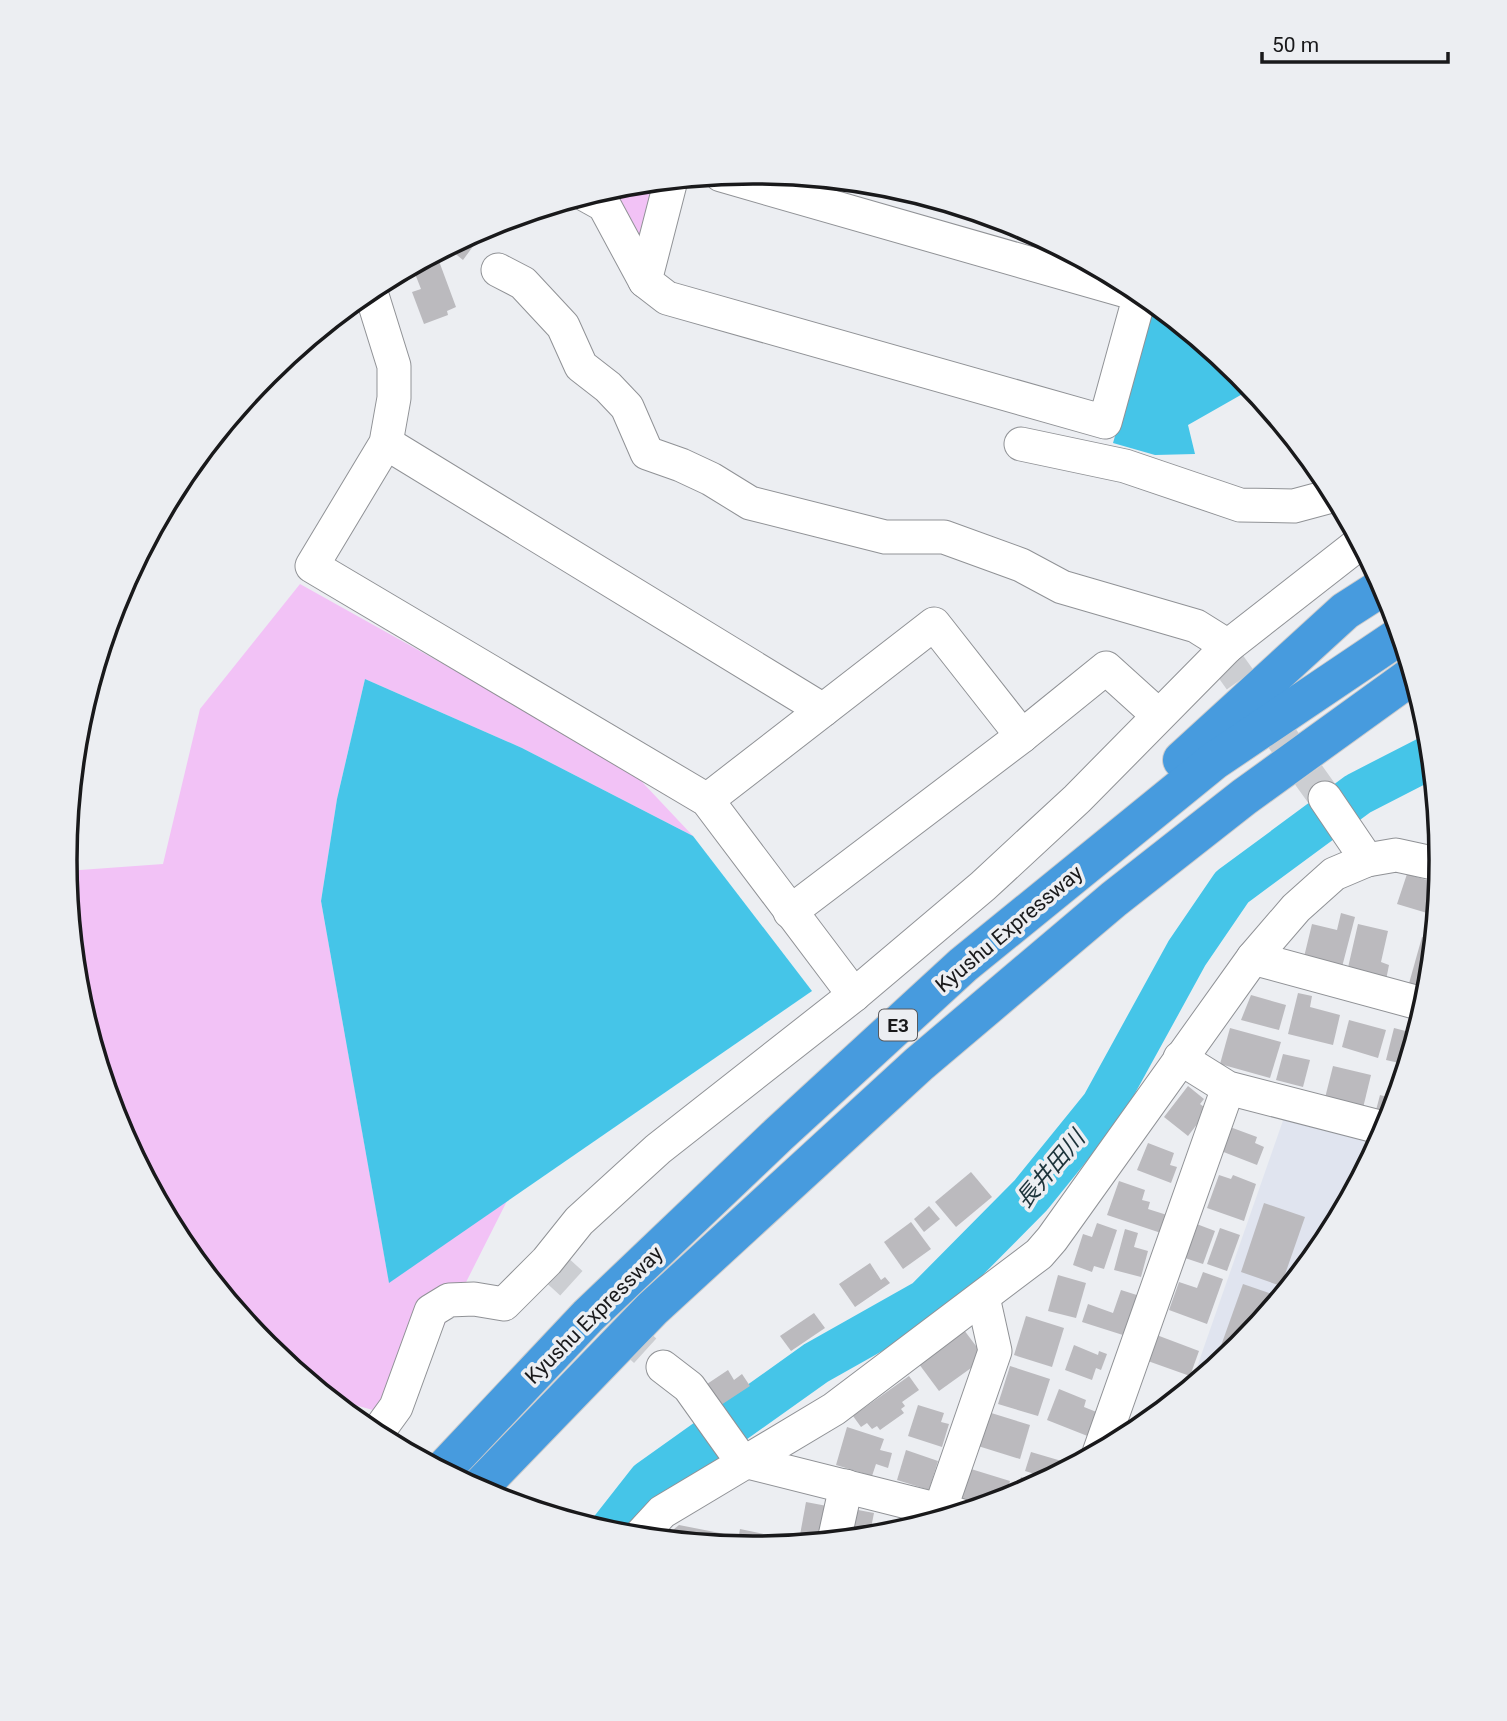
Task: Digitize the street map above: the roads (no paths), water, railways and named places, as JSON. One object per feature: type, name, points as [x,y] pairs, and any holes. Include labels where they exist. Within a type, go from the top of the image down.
[{"type":"highway","points":[[963,965],[1334,621],[1375,593]]},
{"type":"highway","name":"Kyushu Expressway","points":[[449,1464],[588,1317],[779,1134],[963,965],[1213,761],[1393,640]]},
{"type":"highway","name":"Kyushu Expressway","points":[[485,1481],[652,1309],[919,1064],[1114,899],[1244,797],[1406,680]]},
{"type":"highway","points":[[1114,899],[1412,706]]},
{"type":"street","points":[[753,184],[1111,287]]},
{"type":"street","points":[[645,281],[669,190]]},
{"type":"street","points":[[599,202],[604,205],[645,281],[667,298],[1104,422],[1137,304]]},
{"type":"street","points":[[498,270],[523,284],[563,327],[581,366],[608,387],[627,407],[647,453],[711,479],[750,503],[885,537],[944,537],[1021,565],[1062,587],[1196,626],[1228,646]]},
{"type":"street","points":[[374,301],[394,366],[394,398],[386,443],[312,566],[707,800],[854,995]]},
{"type":"street","points":[[386,443],[823,710]]},
{"type":"street","points":[[1021,444],[1125,466],[1240,505],[1293,506],[1324,498]]},
{"type":"street","points":[[382,1426],[396,1406],[431,1311],[449,1300],[474,1299],[504,1304],[547,1261],[579,1221],[658,1149],[854,995],[983,886],[1077,799],[1228,646],[1353,548]]},
{"type":"street","points":[[707,800],[934,624],[1022,736]]},
{"type":"street","points":[[790,912],[1022,736],[1106,668],[1157,715]]},
{"type":"street","points":[[1327,800],[1360,851]]},
{"type":"street","points":[[647,1528],[662,1512],[740,1457],[834,1409],[1039,1254],[1253,958],[1296,908],[1360,851],[1430,862]]},
{"type":"street","points":[[1253,958],[1415,1002]]},
{"type":"street","points":[[1180,1058],[1228,1088],[1376,1126]]},
{"type":"street","points":[[1104,1438],[1228,1088]]},
{"type":"street","points":[[935,1512],[995,1351],[983,1297]]},
{"type":"street","points":[[663,1367],[689,1387],[740,1457],[932,1513]]},
{"type":"street","points":[[836,1532],[846,1486]]},
{"type":"water","points":[[1150,313],[1200,352],[1243,394],[1188,425],[1195,454],[1155,455],[1113,443]]},
{"type":"water","points":[[365,679],[522,748],[693,836],[812,991],[389,1283],[321,901],[337,799]]},
{"type":"waterway","name":"長井田川","points":[[617,1523],[649,1482],[816,1363],[926,1301],[1031,1195],[1103,1106],[1187,953],[1232,887],[1358,794],[1422,761]]},
{"type":"tunnel","points":[[1221,653],[1325,798]]},
{"type":"tunnel","points":[[547,1261],[663,1367]]}]
